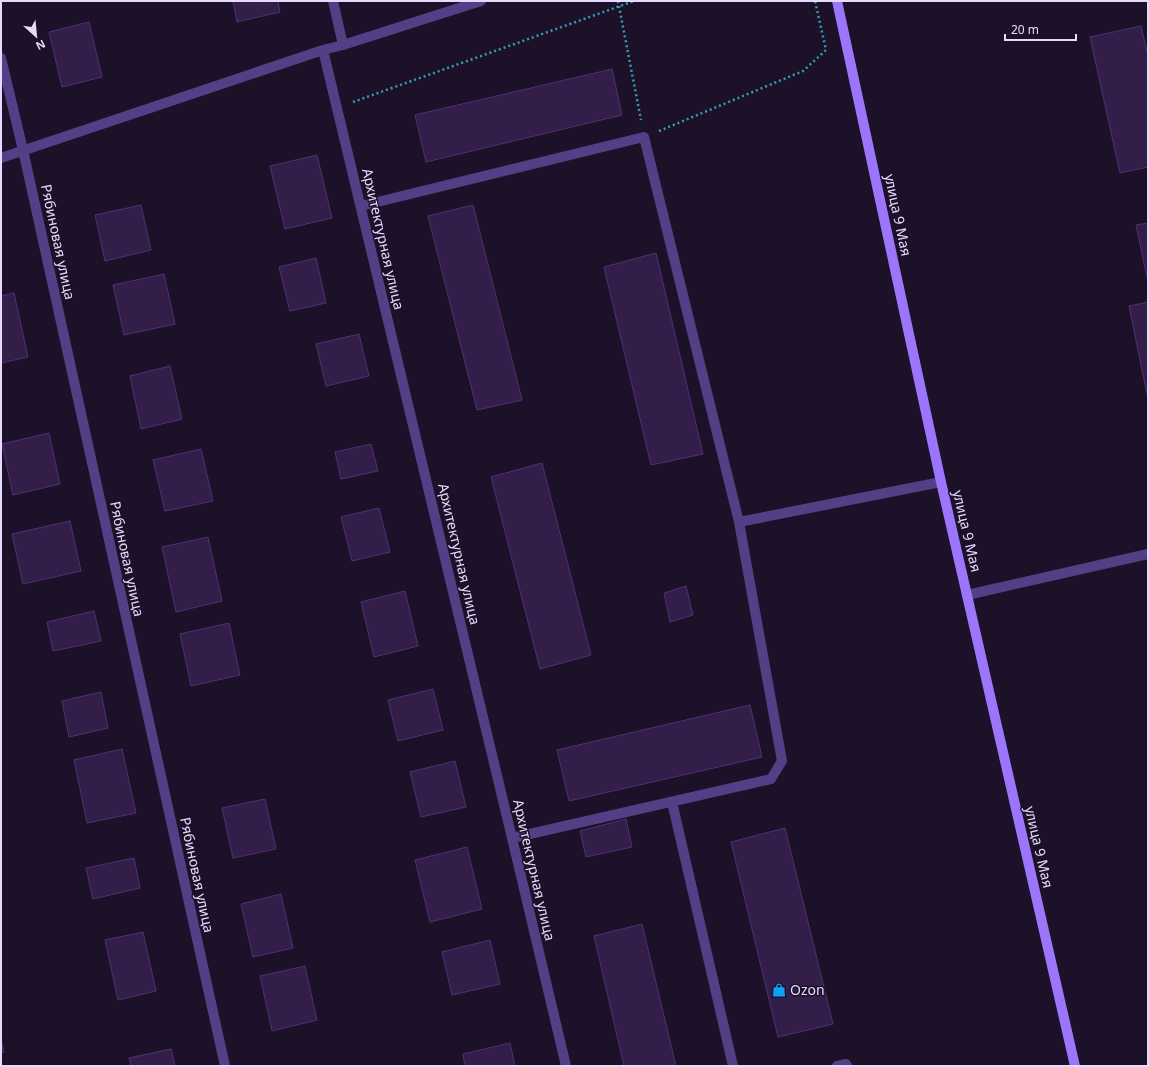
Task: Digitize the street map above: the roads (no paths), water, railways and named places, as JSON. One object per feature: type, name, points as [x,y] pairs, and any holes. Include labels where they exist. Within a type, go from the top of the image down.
[{"type":"main road","name":"улица 9 Мая","points":[[837,1],[941,482],[1075,1066]]},
{"type":"street","points":[[333,1],[343,45]]},
{"type":"street","points":[[1,158],[324,50],[481,1]]},
{"type":"street","name":"Архитектурная улица","points":[[324,50],[566,1066]]},
{"type":"street","name":"Рябиновая улица","points":[[1,58],[23,150],[224,1066]]},
{"type":"street","points":[[361,206],[644,137],[739,522],[782,761],[770,779],[512,838]]},
{"type":"street","points":[[739,522],[941,482]]},
{"type":"street","points":[[967,594],[1148,554]]},
{"type":"street","points":[[672,802],[733,1066]]},
{"type":"street","points":[[837,1066],[846,1064],[847,1066]]},
{"type":"place","name":"Ozon","points":[[779,990]]}]
